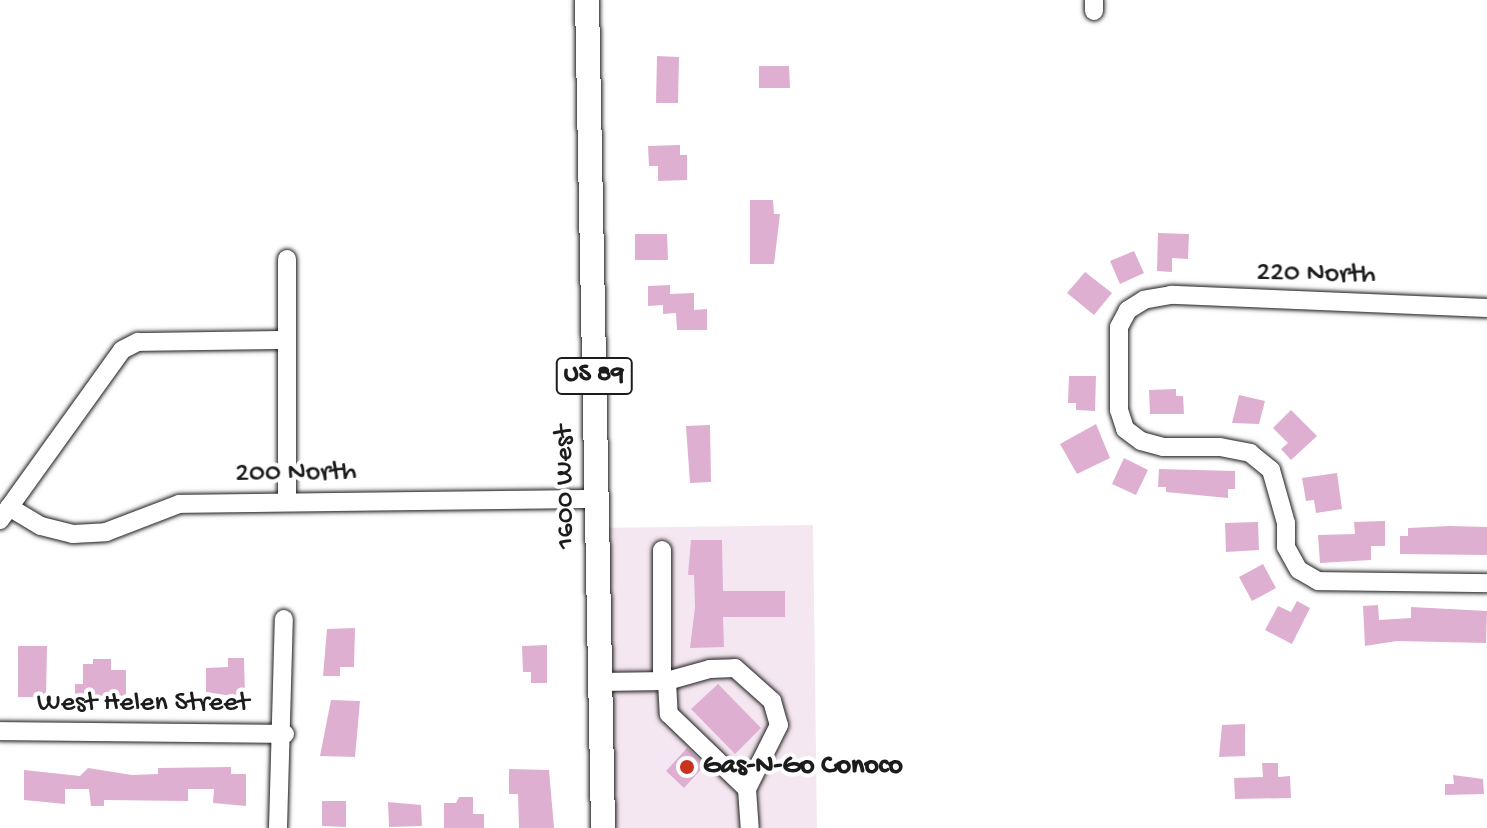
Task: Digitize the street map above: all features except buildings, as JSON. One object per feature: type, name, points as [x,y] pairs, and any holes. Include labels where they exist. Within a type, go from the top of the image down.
[{"type":"main road","name":"1600 West","points":[[587,0],[603,828]]},
{"type":"street","points":[[287,259],[287,501]]},
{"type":"street","name":"220 North","points":[[1487,308],[1171,295],[1144,300],[1128,310],[1119,327],[1119,410],[1125,429],[1141,441],[1250,453],[1271,470],[1286,523],[1286,547],[1299,570],[1318,581],[1487,583]]},
{"type":"street","points":[[4,513],[122,350],[138,342],[287,340]]},
{"type":"street","name":"200 North","points":[[4,513],[73,534],[106,532],[179,504],[596,499]]},
{"type":"street","points":[[662,550],[664,681],[669,714],[747,789]]},
{"type":"street","points":[[278,828],[285,734],[284,619]]},
{"type":"street","points":[[600,682],[664,681],[735,668],[772,701],[779,725],[747,789],[750,828]]},
{"type":"street","name":"West Helen Street","points":[[0,731],[285,734]]},
{"type":"shaded area","points":[[813,525],[817,828],[603,828],[597,528]]},
{"type":"place","name":"Gas-N-Go Conoco","points":[[687,767]]}]
